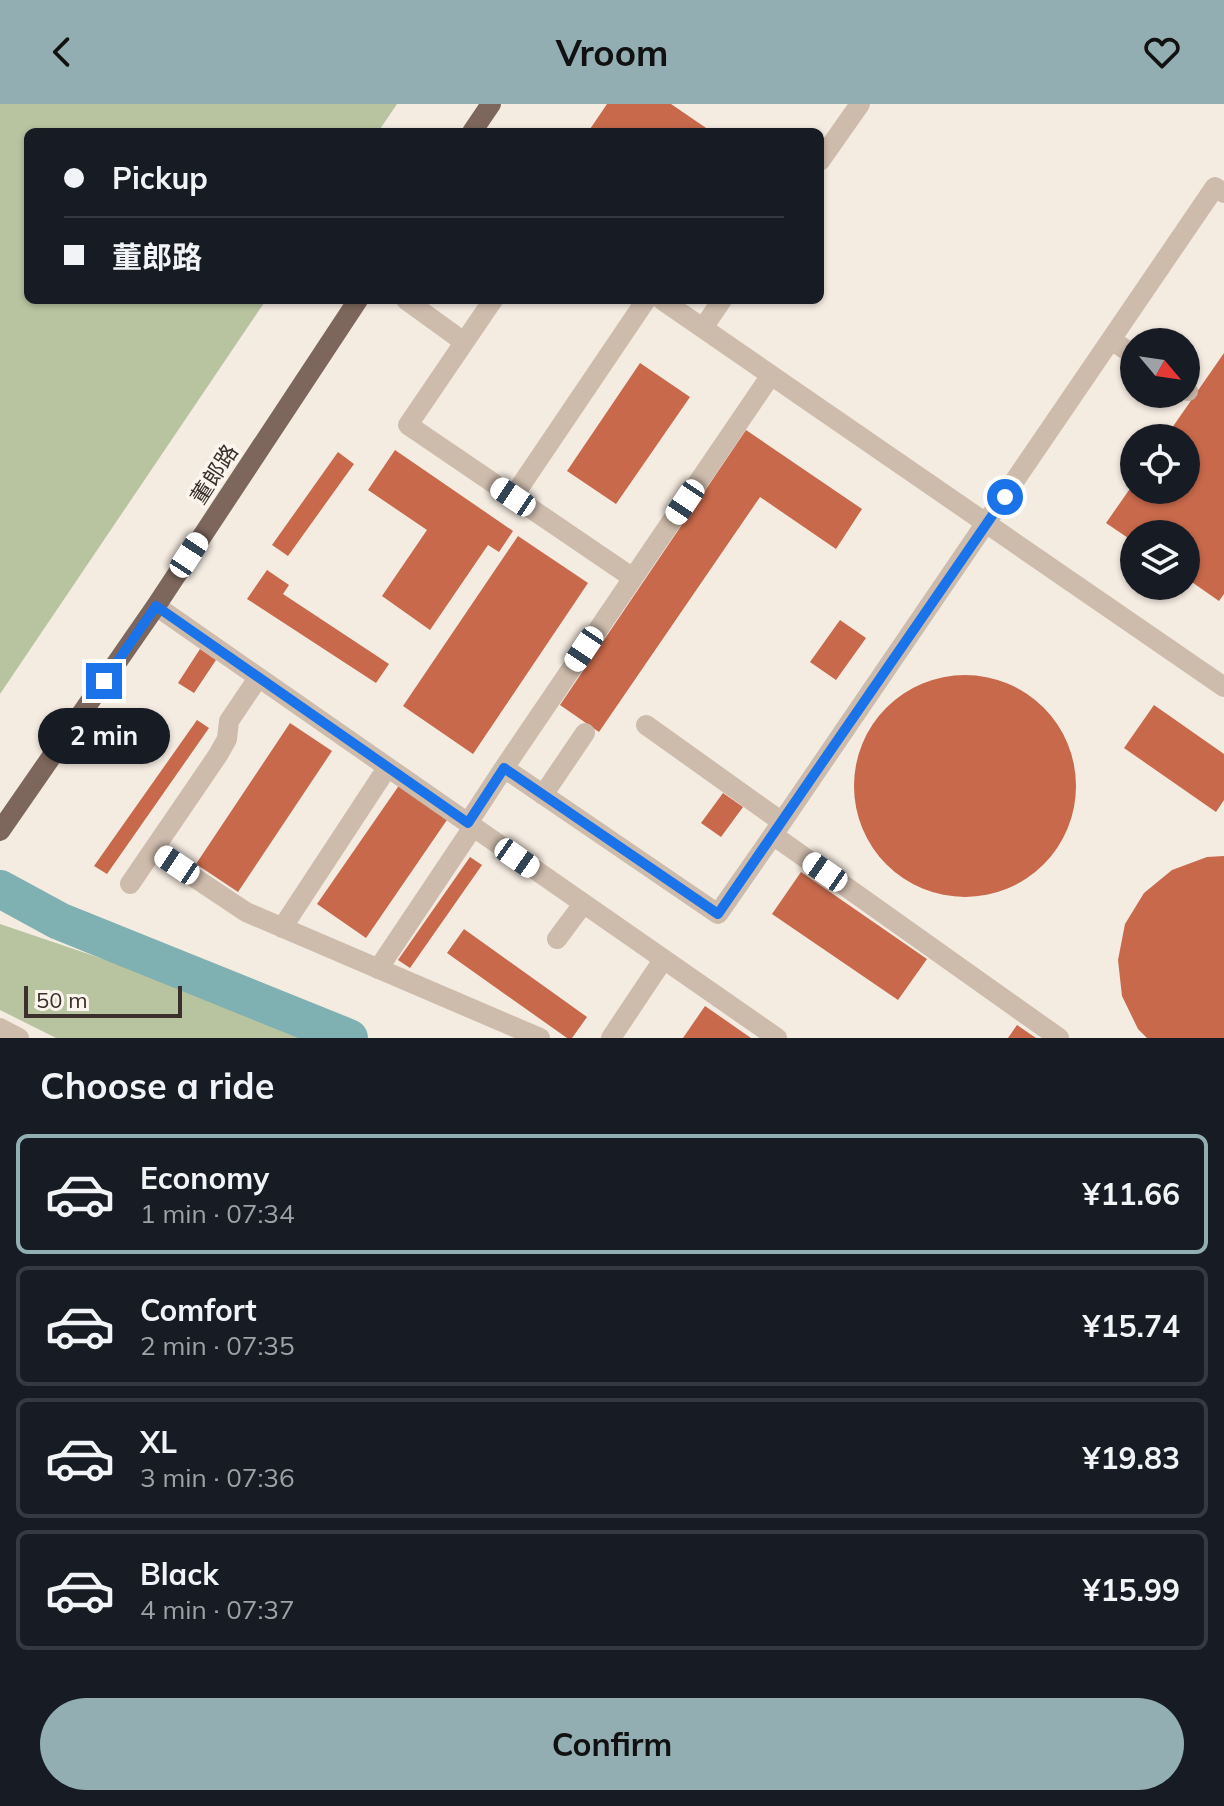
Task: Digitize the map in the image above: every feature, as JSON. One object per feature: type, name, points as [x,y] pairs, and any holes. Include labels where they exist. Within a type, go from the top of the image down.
[{"type":"main road","points":[[475,128],[491,104]]},
{"type":"main road","name":"董郎路","points":[[0,831],[156,606],[355,304]]},
{"type":"street","points":[[824,155],[860,104]]},
{"type":"street","points":[[504,768],[718,914],[1215,187],[1224,193]]},
{"type":"street","points":[[412,304],[464,342]]},
{"type":"street","points":[[490,304],[408,425],[633,578]]},
{"type":"street","points":[[513,497],[643,304]]},
{"type":"street","points":[[668,304],[1224,687]]},
{"type":"street","points":[[703,328],[719,304]]},
{"type":"street","points":[[1111,340],[1120,346]]},
{"type":"street","points":[[378,969],[504,768],[771,375]]},
{"type":"street","points":[[156,606],[777,1038]]},
{"type":"street","points":[[130,884],[218,755],[227,739],[229,721],[258,678]]},
{"type":"street","points":[[646,725],[778,829],[1059,1038]]},
{"type":"street","points":[[543,795],[585,733]]},
{"type":"street","points":[[282,928],[387,768]]},
{"type":"street","points":[[153,850],[246,912],[540,1038]]},
{"type":"street","points":[[557,939],[583,904]]},
{"type":"street","points":[[611,1038],[663,960]]},
{"type":"street","points":[[0,1028],[19,1038]]},
{"type":"green space","points":[[0,104],[397,104],[381,128],[24,128],[24,304],[263,304],[0,694]]},
{"type":"green space","points":[[0,924],[168,981],[303,1038],[56,1038],[0,1010]]},
{"type":"building","points":[[607,104],[671,104],[706,128],[591,128]]},
{"type":"building","points":[[1224,353],[1224,594],[1219,601],[1200,588],[1200,520],[1120,520],[1120,532],[1106,523],[1120,503],[1200,504],[1200,424],[1175,424],[1186,408],[1200,408],[1200,388]]},
{"type":"building","points":[[640,363],[690,397],[616,504],[567,471]]},
{"type":"building","points":[[746,430],[862,509],[836,549],[760,497],[599,732],[560,705]]},
{"type":"building","points":[[395,450],[513,531],[499,552],[488,545],[430,630],[382,596],[427,530],[368,490]]},
{"type":"building","points":[[338,452],[354,464],[288,556],[272,545]]},
{"type":"building","points":[[518,536],[588,583],[473,754],[403,706]]},
{"type":"building","points":[[267,570],[289,585],[283,594],[389,664],[376,683],[247,599]]},
{"type":"building","points":[[840,620],[866,638],[836,680],[810,662]]},
{"type":"building","points":[[200,649],[216,660],[194,693],[178,683]]},
{"type":"building","points":[[965,675],[987,677],[1007,684],[1027,694],[1043,708],[1057,724],[1067,744],[1074,764],[1074,808],[1067,828],[1057,848],[1043,864],[1027,878],[1007,888],[987,895],[965,897],[943,895],[923,888],[903,878],[887,864],[873,848],[863,828],[856,808],[854,786],[856,764],[863,744],[873,724],[887,708],[903,694],[923,684],[943,677]]},
{"type":"building","points":[[1154,705],[1224,754],[1224,800],[1216,812],[1124,748]]},
{"type":"building","points":[[197,720],[209,728],[107,874],[94,866]]},
{"type":"building","points":[[290,723],[332,751],[238,892],[196,864]]},
{"type":"building","points":[[400,784],[449,817],[366,938],[317,904]]},
{"type":"building","points":[[723,793],[743,807],[721,837],[701,823]]},
{"type":"building","points":[[1224,856],[1224,1038],[1147,1038],[1138,1029],[1122,996],[1118,960],[1125,924],[1144,893],[1172,870],[1207,857]]},
{"type":"building","points":[[470,857],[482,865],[410,968],[398,960]]},
{"type":"building","points":[[801,872],[927,959],[898,1000],[772,914]]},
{"type":"building","points":[[464,929],[587,1017],[572,1038],[567,1038],[447,953]]},
{"type":"building","points":[[705,1006],[751,1038],[683,1038]]},
{"type":"building","points":[[1017,1025],[1036,1038],[1008,1038]]},
{"type":"waterway","points":[[0,889],[59,921],[349,1038]]},
{"type":"route","points":[[104,681],[156,606],[468,823],[504,768],[718,914],[1005,497]]}]
